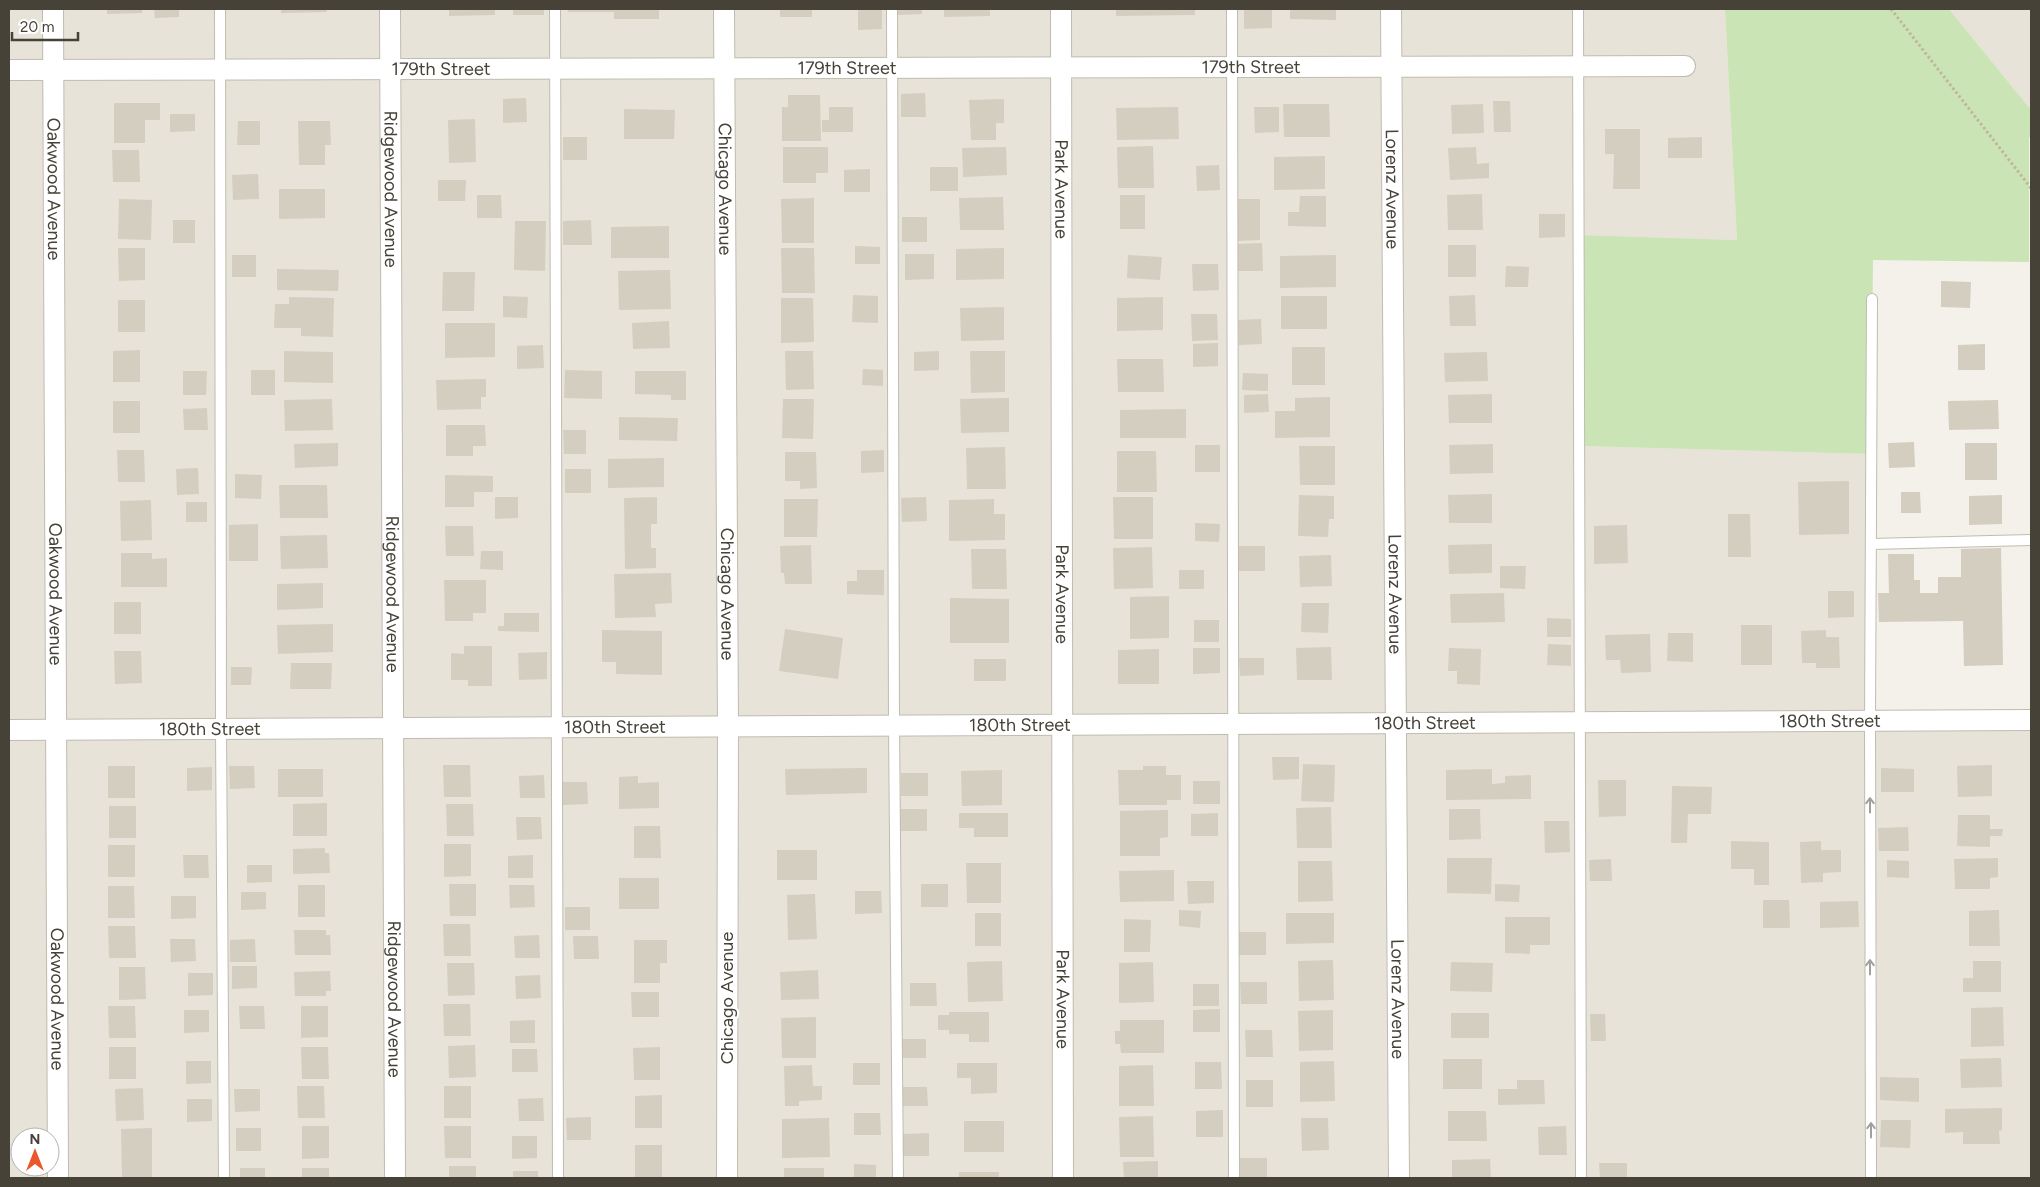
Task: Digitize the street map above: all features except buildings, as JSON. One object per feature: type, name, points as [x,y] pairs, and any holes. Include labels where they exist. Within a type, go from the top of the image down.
[{"type":"street","name":"Oakwood Avenue","points":[[53,9],[58,1178]]},
{"type":"street","name":"Ridgewood Avenue","points":[[390,9],[395,1178]]},
{"type":"street","name":"Chicago Avenue","points":[[724,9],[728,726],[727,1178]]},
{"type":"street","name":"Park Avenue","points":[[1061,9],[1063,1178]]},
{"type":"street","name":"Lorenz Avenue","points":[[1391,9],[1399,1178]]},
{"type":"street","name":"179th Street","points":[[9,70],[1685,66]]},
{"type":"street","name":"180th Street","points":[[9,730],[2031,720]]},
{"type":"lane","points":[[220,9],[224,1178]]},
{"type":"lane","points":[[555,9],[558,1178]]},
{"type":"lane","points":[[892,9],[894,725],[898,1178]]},
{"type":"lane","points":[[1232,9],[1234,1178]]},
{"type":"lane","points":[[1578,9],[1581,1178]]},
{"type":"lane","points":[[1871,1178],[1870,721],[1872,299]]},
{"type":"lane","points":[[1871,544],[2031,540]]},
{"type":"path","points":[[1890,9],[2031,188]]},
{"type":"shaded area","points":[[9,9],[1725,9],[1737,240],[1579,235],[1580,446],[1871,454],[1870,721],[2031,720],[2031,1178],[9,1178]]},
{"type":"shaded area","points":[[1949,9],[2031,9],[2031,110]]},
{"type":"green space","points":[[1725,9],[1949,9],[2031,110],[2031,137],[2029,137],[2029,262],[1873,260],[1871,454],[1580,446],[1579,235],[1737,240]]}]
